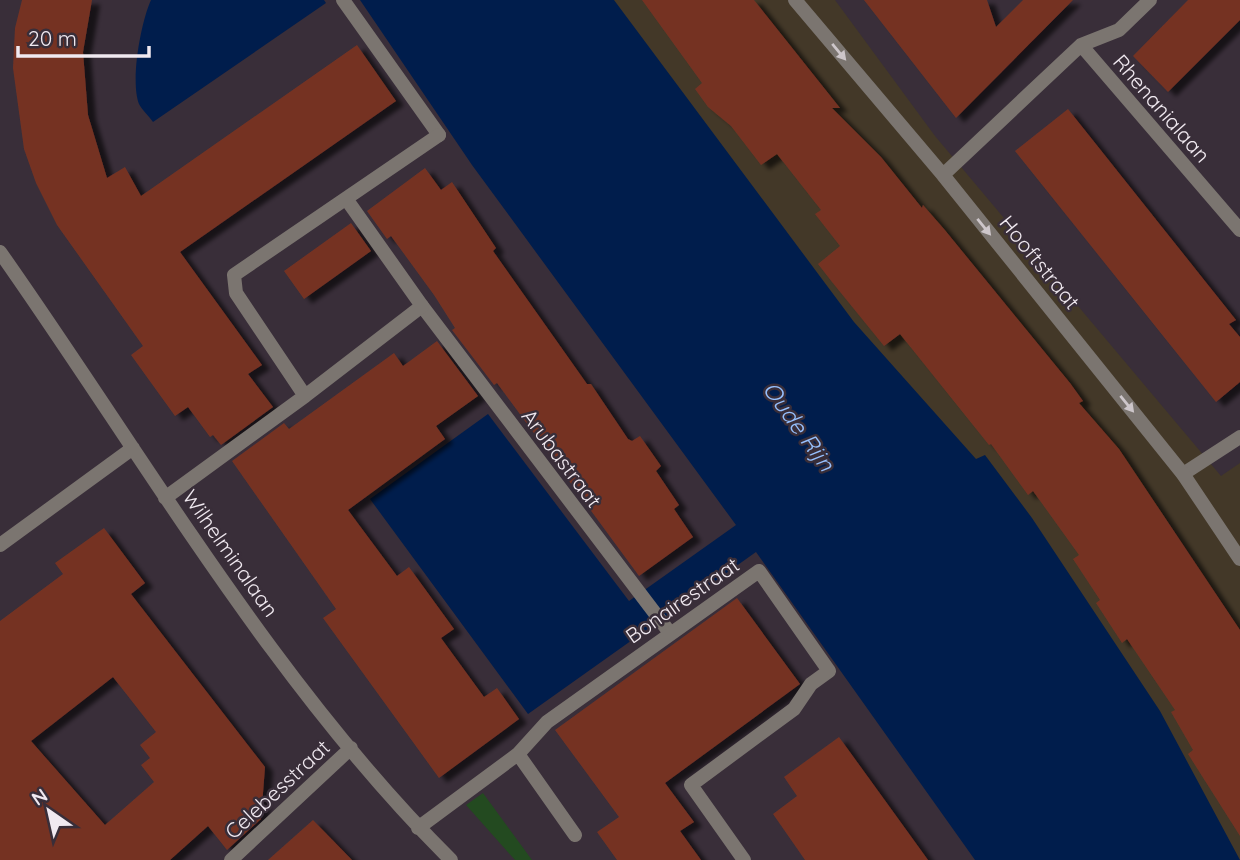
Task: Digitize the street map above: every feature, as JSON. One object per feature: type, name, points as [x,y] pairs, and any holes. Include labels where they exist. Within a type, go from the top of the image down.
[{"type":"street","points":[[305,396],[236,293],[234,275],[439,135],[343,0]]},
{"type":"street","name":"Hooftstraat","points":[[795,0],[943,175],[1184,474],[1240,559]]},
{"type":"street","name":"Rhenanialaan","points":[[943,175],[1081,45],[1119,30],[1150,0]]},
{"type":"street","name":"Rhenanialaan","points":[[1081,45],[1240,230]]},
{"type":"street","name":"Arubastraat","points":[[347,200],[422,306],[629,583],[670,633]]},
{"type":"street","name":"Wilhelminalaan","points":[[0,252],[244,611],[351,748],[418,828],[451,860]]},
{"type":"street","points":[[166,498],[422,306]]},
{"type":"street","points":[[1184,474],[1240,437]]},
{"type":"street","points":[[0,545],[133,448]]},
{"type":"street","name":"Bonairestraat","points":[[418,828],[518,754],[547,722],[759,571],[830,671],[811,684],[794,709],[691,785],[744,860]]},
{"type":"street","name":"Celebesstraat","points":[[231,860],[351,748]]},
{"type":"street","points":[[518,754],[575,835]]},
{"type":"shaded area","points":[[593,0],[835,0],[935,136],[1221,476],[1240,463],[1240,860],[1193,860]]},
{"type":"green space","points":[[483,793],[532,860],[515,860],[466,805]]},
{"type":"water","points":[[151,0],[324,0],[326,3],[153,122],[139,104],[136,81],[140,37]]},
{"type":"water","name":"Oude Rijn","points":[[360,0],[614,0],[854,322],[976,459],[985,455],[1032,518],[1160,711],[1240,860],[975,860],[756,552],[528,714],[370,499],[488,414],[629,601],[736,525],[472,165]]},
{"type":"building","points":[[22,0],[92,0],[83,52],[88,115],[107,178],[125,167],[141,196],[357,45],[396,101],[180,252],[262,365],[248,374],[273,407],[221,445],[213,435],[210,437],[188,407],[175,416],[131,355],[143,346],[57,225],[36,183],[24,149],[13,68],[15,28]]},
{"type":"building","points":[[642,0],[754,0],[840,108],[832,108],[881,157],[922,208],[923,205],[944,229],[1070,383],[1083,401],[1079,403],[1119,449],[1240,630],[1240,836],[1188,754],[1193,750],[1171,712],[1175,710],[1127,639],[1122,643],[1096,603],[1100,600],[1073,559],[1079,555],[1033,491],[1028,495],[991,444],[989,445],[900,334],[884,346],[832,282],[818,264],[840,246],[815,214],[821,210],[777,154],[761,165],[731,126],[708,107],[695,89],[702,83]]},
{"type":"building","points":[[864,0],[987,0],[996,27],[1023,0],[1073,0],[956,118]]},
{"type":"building","points":[[1188,0],[1240,0],[1240,20],[1168,92],[1133,56]]},
{"type":"building","points":[[1068,109],[1236,320],[1229,324],[1240,337],[1240,382],[1216,402],[1015,151]]},
{"type":"building","points":[[425,168],[441,190],[452,182],[496,248],[493,251],[587,384],[591,384],[628,439],[632,441],[640,436],[661,466],[656,471],[679,505],[674,509],[693,537],[639,576],[497,383],[494,385],[452,330],[455,328],[434,295],[391,236],[387,239],[367,211]]},
{"type":"building","points":[[351,223],[371,251],[304,299],[284,271]]},
{"type":"building","points":[[437,341],[478,396],[436,426],[445,439],[348,510],[397,576],[409,567],[454,629],[441,638],[484,697],[497,688],[519,719],[439,778],[323,618],[336,609],[232,461],[284,423],[289,429],[394,353],[403,366]]},
{"type":"building","points":[[104,528],[145,583],[131,594],[265,767],[261,819],[227,850],[208,826],[170,860],[0,860],[0,621],[63,574],[55,563]],"holes":[[[113,677],[156,732],[140,745],[150,758],[141,765],[154,782],[105,825],[31,741]]]},
{"type":"building","points":[[737,598],[800,684],[665,783],[694,822],[680,831],[701,860],[617,860],[597,832],[619,817],[555,730]]},
{"type":"building","points":[[839,737],[928,860],[805,860],[773,814],[797,796],[784,777]]},
{"type":"building","points":[[313,820],[352,860],[268,860]]}]
